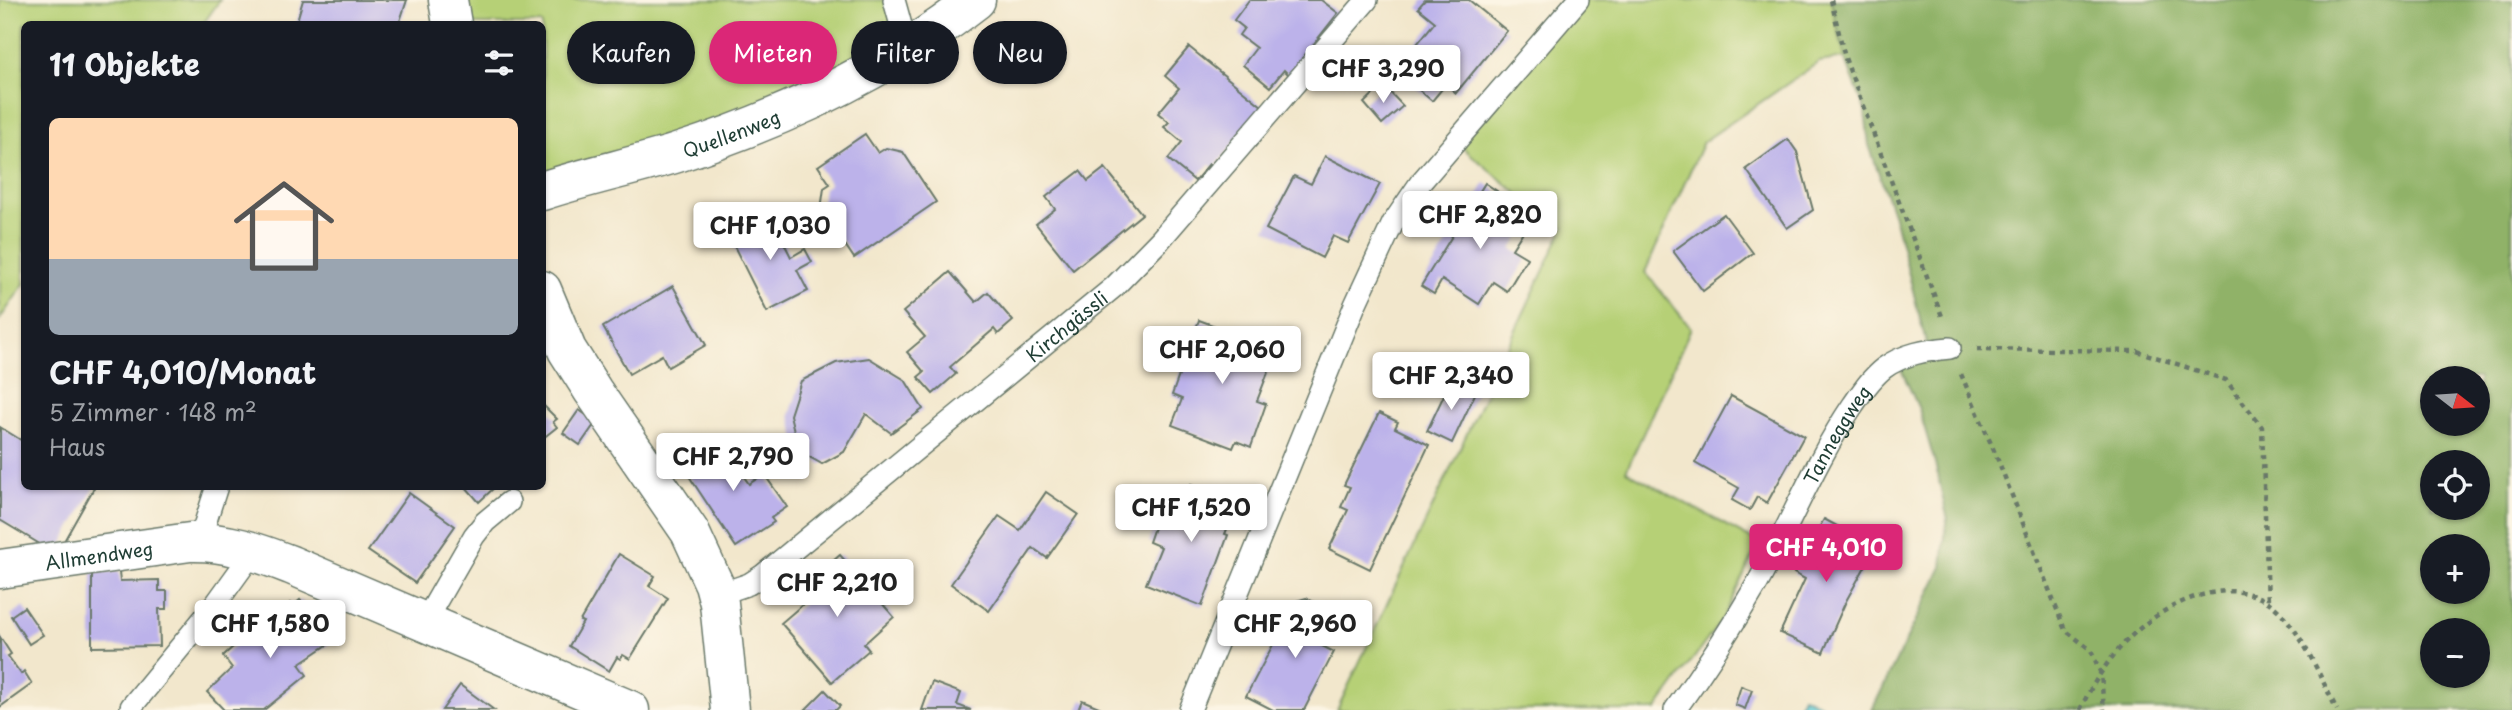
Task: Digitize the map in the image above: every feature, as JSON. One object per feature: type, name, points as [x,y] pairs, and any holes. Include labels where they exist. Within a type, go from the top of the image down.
[{"type":"street","points":[[448,0],[452,21]]},
{"type":"street","name":"Quellenweg","points":[[945,21],[976,0]]},
{"type":"street","name":"Quellenweg","points":[[546,190],[674,154],[761,122],[851,80]]},
{"type":"street","points":[[546,300],[567,350],[690,533],[714,584],[730,710]]},
{"type":"street","name":"Allmendweg","points":[[0,569],[215,542],[254,551],[291,565],[424,623],[577,698],[631,710]]},
{"type":"lane","points":[[894,0],[900,21]]},
{"type":"lane","name":"Kirchgässli","points":[[717,595],[749,584],[763,575],[1114,288],[1160,240],[1367,0]]},
{"type":"lane","points":[[1190,710],[1355,305],[1393,223],[1421,182],[1578,0]]},
{"type":"lane","name":"Tanneggweg","points":[[1675,710],[1700,676],[1757,584],[1833,435],[1867,385],[1882,369],[1897,360],[1928,350],[1950,348]]},
{"type":"lane","points":[[199,542],[216,490]]},
{"type":"lane","points":[[424,623],[474,536],[485,522],[509,502]]},
{"type":"lane","points":[[131,707],[215,605],[254,551]]},
{"type":"path","points":[[1831,0],[1845,58],[1915,240],[1950,348],[1998,460],[2065,630],[2091,650],[2101,674],[2104,710]]},
{"type":"path","points":[[1950,348],[2137,351],[2226,380],[2262,427],[2268,603]]},
{"type":"path","points":[[2080,710],[2122,645],[2153,616],[2173,604],[2212,592],[2230,590],[2249,593],[2268,603],[2287,620],[2337,710]]},
{"type":"green space","points":[[0,0],[220,0],[205,21],[21,21],[21,288],[0,319]]},
{"type":"green space","points":[[448,0],[894,0],[900,21],[851,21],[851,69],[837,75],[837,21],[709,21],[709,84],[813,84],[546,190],[546,21],[452,21]]},
{"type":"green space","points":[[1578,0],[1831,0],[1845,58],[1819,62],[1703,142],[1645,272],[1691,328],[1626,471],[1759,543],[1723,618],[1656,710],[1337,710],[1564,227],[1517,193],[1457,143]]},
{"type":"green space","points":[[1831,0],[2512,0],[2512,710],[1872,710],[1942,567],[1947,516],[1919,409],[1897,360],[1928,350],[1895,219],[1869,145],[1865,110],[1845,58]]},
{"type":"water","points":[[1803,696],[1832,710],[1796,710]]},
{"type":"building","points":[[303,0],[407,0],[400,21],[297,21]]},
{"type":"building","points":[[1249,0],[1321,0],[1338,13],[1289,75],[1284,70],[1270,87],[1243,65],[1256,48],[1239,35],[1244,28],[1234,20]]},
{"type":"building","points":[[1425,0],[1469,0],[1507,31],[1456,93],[1446,84],[1432,101],[1396,70],[1435,22],[1418,8]]},
{"type":"building","points":[[1189,47],[1263,107],[1214,168],[1209,164],[1195,181],[1168,159],[1182,142],[1164,127],[1169,122],[1158,113],[1179,88],[1165,76]]},
{"type":"building","points":[[1383,85],[1403,106],[1382,124],[1364,103]]},
{"type":"building","points":[[865,134],[878,153],[886,148],[903,152],[936,202],[854,258],[821,209],[824,188],[830,184],[818,166]]},
{"type":"building","points":[[1788,139],[1797,152],[1813,210],[1787,228],[1746,169]]},
{"type":"building","points":[[1325,156],[1380,184],[1348,243],[1333,236],[1322,258],[1266,229],[1294,176],[1311,184]]},
{"type":"building","points":[[1105,168],[1142,214],[1073,270],[1036,224],[1055,209],[1046,197],[1080,171],[1088,181]]},
{"type":"building","points":[[1485,183],[1497,191],[1489,203],[1526,227],[1512,249],[1527,258],[1507,291],[1493,282],[1479,304],[1442,280],[1434,294],[1421,286]]},
{"type":"building","points":[[769,213],[791,257],[805,249],[812,262],[797,270],[808,291],[767,312],[728,234]]},
{"type":"building","points":[[1724,214],[1753,253],[1703,291],[1673,251]]},
{"type":"building","points":[[950,272],[976,302],[988,292],[1013,321],[998,334],[994,329],[950,367],[956,374],[933,394],[918,377],[924,372],[907,352],[925,337],[903,312]]},
{"type":"building","points":[[673,286],[706,345],[668,367],[662,355],[629,374],[603,327]]},
{"type":"building","points":[[1199,320],[1277,349],[1257,401],[1266,404],[1251,447],[1236,441],[1233,448],[1172,425],[1182,399],[1172,395]]},
{"type":"building","points":[[869,358],[905,380],[923,409],[891,433],[866,414],[844,452],[822,464],[799,451],[790,415],[801,381],[836,363]]},
{"type":"building","points":[[1451,380],[1476,392],[1452,443],[1427,431]]},
{"type":"building","points":[[1731,396],[1804,436],[1767,503],[1757,497],[1750,510],[1732,500],[1739,488],[1695,463]]},
{"type":"building","points":[[546,408],[557,419],[553,422],[557,427],[546,436]]},
{"type":"building","points":[[579,410],[596,422],[580,445],[563,433]]},
{"type":"building","points":[[1379,413],[1398,422],[1395,428],[1429,445],[1370,569],[1329,549],[1348,510],[1341,507],[1350,487],[1344,485]]},
{"type":"building","points":[[0,427],[21,440],[21,490],[93,490],[59,550],[53,552],[0,520]]},
{"type":"building","points":[[718,439],[749,484],[764,474],[787,507],[771,518],[774,522],[736,547],[681,464]]},
{"type":"building","points":[[1191,484],[1238,502],[1202,606],[1146,584],[1161,547],[1149,542],[1160,510],[1178,516]]},
{"type":"building","points":[[468,490],[492,490],[479,502]]},
{"type":"building","points":[[1046,492],[1078,514],[1047,558],[1033,548],[989,611],[951,584],[999,516],[1020,530]]},
{"type":"building","points":[[409,493],[455,526],[415,583],[368,551]]},
{"type":"building","points":[[1824,519],[1876,547],[1846,601],[1823,653],[1780,633],[1805,579],[1794,573]]},
{"type":"building","points":[[619,554],[655,576],[649,586],[668,598],[630,659],[623,655],[620,659],[617,657],[609,671],[569,646],[583,622],[580,621]]},
{"type":"building","points":[[840,555],[894,617],[864,644],[869,650],[832,682],[781,623],[809,599],[801,589]]},
{"type":"building","points":[[92,572],[119,572],[120,581],[159,580],[159,591],[167,591],[167,609],[159,609],[160,646],[92,647]]},
{"type":"building","points":[[1306,598],[1336,614],[1320,645],[1334,652],[1304,710],[1273,710],[1246,696],[1296,601]]},
{"type":"building","points":[[300,600],[336,639],[299,664],[307,675],[264,710],[224,710],[207,692],[232,668],[223,656],[253,629],[257,633],[290,603],[294,605]]},
{"type":"building","points":[[24,607],[43,635],[29,644],[11,616]]},
{"type":"building","points":[[0,637],[11,654],[8,656],[21,674],[24,671],[32,684],[0,707]]},
{"type":"building","points":[[932,682],[961,693],[957,705],[971,710],[922,710]]},
{"type":"building","points":[[460,685],[494,710],[442,710]]},
{"type":"building","points":[[1741,686],[1752,690],[1745,709],[1735,705]]},
{"type":"building","points":[[825,690],[840,706],[836,710],[805,710]]},
{"type":"building","points":[[1082,700],[1106,710],[1078,710]]}]
